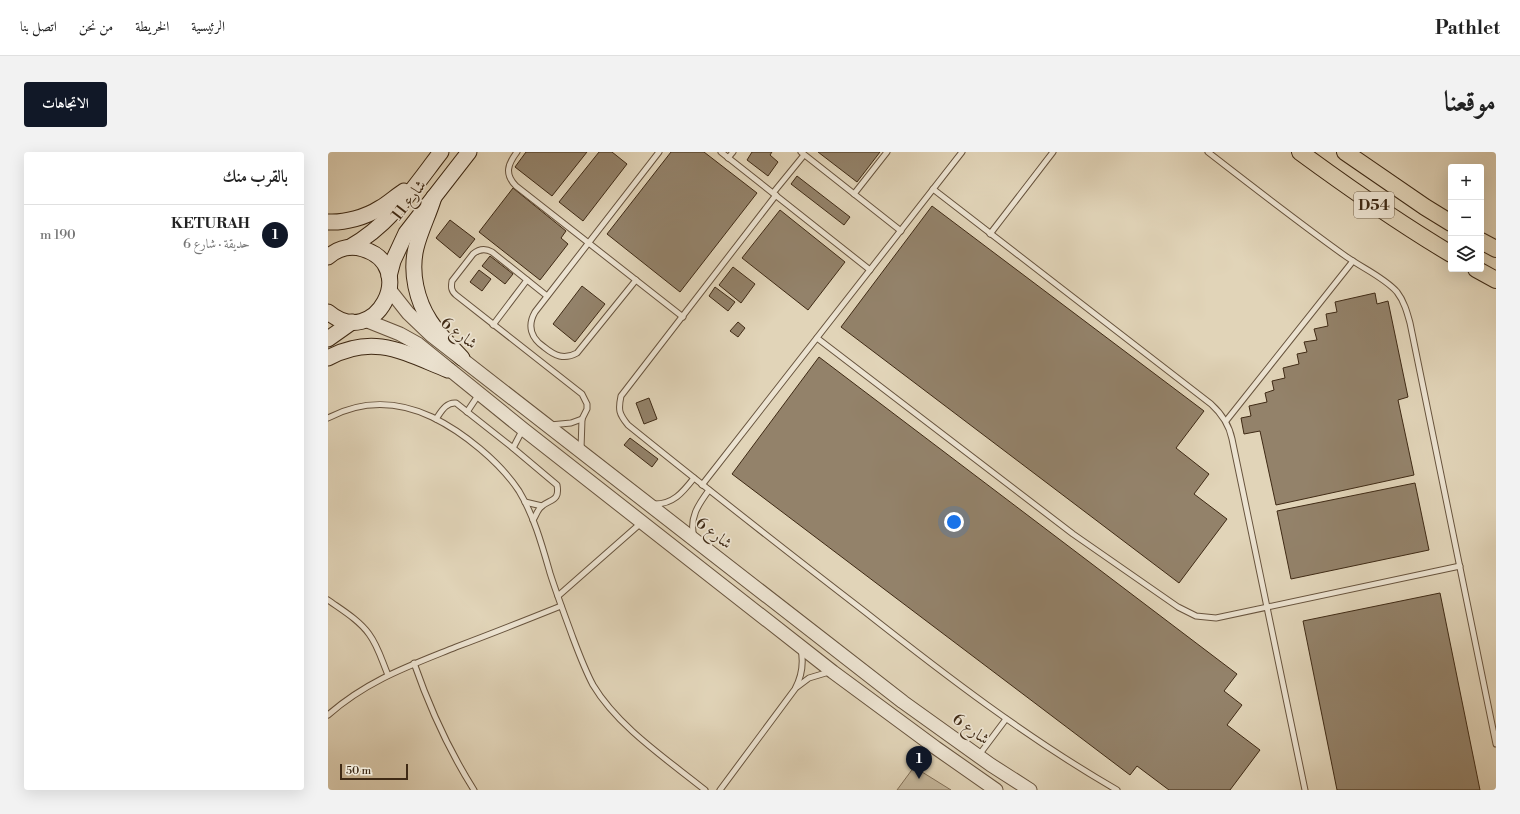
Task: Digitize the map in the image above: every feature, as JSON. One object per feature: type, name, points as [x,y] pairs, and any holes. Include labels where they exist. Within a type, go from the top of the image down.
[{"type":"main road","name":"شارع 11","points":[[337,249],[375,231],[387,220],[441,152]]},
{"type":"main road","name":"شارع 11","points":[[359,321],[379,311],[388,297],[393,261],[406,233],[469,152]]},
{"type":"main road","name":"D54","points":[[1300,152],[1404,226],[1448,252]]},
{"type":"main road","name":"D54","points":[[1345,152],[1448,221]]},
{"type":"main road","points":[[328,222],[348,220],[364,216],[379,209],[415,185]]},
{"type":"main road","points":[[434,196],[430,212],[420,235],[416,250],[414,265],[415,280],[423,308],[430,322],[439,334],[462,358]]},
{"type":"main road","points":[[1484,242],[1496,249]]},
{"type":"main road","points":[[337,249],[363,249],[375,254],[386,268],[389,282]]},
{"type":"main road","points":[[1481,272],[1496,280]]},
{"type":"main road","points":[[328,312],[342,320],[359,321]]},
{"type":"main road","points":[[328,339],[359,321]]},
{"type":"main road","points":[[328,358],[337,353],[356,347],[375,346],[395,348],[448,370]]},
{"type":"street","name":"شارع 6","points":[[389,282],[408,314],[419,325],[897,697],[978,756],[1030,790]]},
{"type":"street","points":[[359,321],[400,334],[418,344],[448,370],[833,672],[930,744],[996,790]]},
{"type":"lane","points":[[517,152],[508,169],[511,182],[683,317]]},
{"type":"lane","points":[[636,280],[581,348],[571,356],[564,357],[552,353],[538,343],[531,331],[532,318],[547,296],[659,152]]},
{"type":"lane","points":[[720,152],[870,270]]},
{"type":"lane","points":[[728,158],[733,152]]},
{"type":"lane","points":[[854,194],[887,152]]},
{"type":"lane","points":[[702,485],[961,154],[954,152]]},
{"type":"lane","points":[[990,234],[1053,152]]},
{"type":"lane","points":[[1208,152],[1290,216],[1388,284],[1397,292],[1407,312],[1496,744]]},
{"type":"lane","points":[[900,231],[803,153],[775,194],[683,317],[621,396],[619,406],[621,416],[628,425],[702,485],[946,676],[1006,719],[1117,790]]},
{"type":"lane","points":[[933,190],[1211,404],[1226,421],[1232,439],[1305,790]]},
{"type":"lane","points":[[547,296],[492,252],[484,250],[476,251],[473,254],[454,278],[451,285],[453,293],[582,394],[587,404],[587,409],[582,419],[581,451]]},
{"type":"lane","points":[[1226,421],[1353,261]]},
{"type":"lane","points":[[493,325],[527,280]]},
{"type":"lane","points":[[817,338],[1073,534],[1178,607],[1196,616],[1211,618],[1460,566]]},
{"type":"lane","points":[[467,412],[479,394]]},
{"type":"lane","points":[[436,419],[447,405],[456,403],[557,485],[558,493],[556,497],[551,502],[542,506],[533,520]]},
{"type":"lane","points":[[328,418],[353,408],[370,405],[388,404],[405,407],[436,419],[458,433],[490,459],[518,490],[525,502],[533,520],[561,606],[583,664],[593,685],[606,704],[634,732],[705,790]]},
{"type":"lane","points":[[547,425],[582,419]]},
{"type":"lane","points":[[513,448],[523,429]]},
{"type":"lane","points":[[648,503],[662,504],[676,498],[694,478]]},
{"type":"lane","points":[[696,541],[693,533],[694,515],[697,506],[709,490]]},
{"type":"lane","points":[[525,502],[542,506]]},
{"type":"lane","points":[[558,596],[642,523]]},
{"type":"lane","points":[[328,600],[357,621],[368,633],[377,647],[388,675]]},
{"type":"lane","points":[[328,715],[351,696],[388,675],[414,663],[561,606]]},
{"type":"lane","points":[[795,689],[802,672],[802,654],[800,646]]},
{"type":"lane","points":[[414,663],[436,722],[450,750],[474,790]]},
{"type":"lane","points":[[720,790],[795,689],[801,683],[813,677],[833,672]]},
{"type":"lane","points":[[978,756],[1006,719]]},
{"type":"shaded area","points":[[914,767],[951,790],[897,790]]},
{"type":"building","points":[[526,152],[587,152],[552,196],[515,167]]},
{"type":"building","points":[[599,152],[612,152],[627,164],[583,221],[559,202]]},
{"type":"building","points":[[671,152],[704,152],[757,193],[680,292],[607,234]]},
{"type":"building","points":[[752,152],[772,152],[770,155],[778,162],[768,176],[747,160]]},
{"type":"building","points":[[818,152],[880,152],[857,182]]},
{"type":"building","points":[[797,176],[850,217],[844,225],[791,184]]},
{"type":"building","points":[[513,188],[566,231],[561,238],[568,244],[540,280],[479,232]]},
{"type":"building","points":[[932,206],[1204,411],[1176,448],[1209,474],[1194,494],[1227,519],[1179,583],[841,327]]},
{"type":"building","points":[[780,210],[845,262],[808,310],[742,258]]},
{"type":"building","points":[[450,220],[475,239],[460,258],[436,238]]},
{"type":"building","points":[[490,256],[513,274],[505,284],[482,266]]},
{"type":"building","points":[[733,267],[755,284],[741,303],[719,285]]},
{"type":"building","points":[[479,270],[491,279],[482,291],[470,282]]},
{"type":"building","points":[[582,286],[605,304],[575,342],[553,324]]},
{"type":"building","points":[[715,287],[735,302],[728,311],[709,296]]},
{"type":"building","points":[[1375,293],[1377,304],[1388,301],[1408,397],[1398,400],[1414,475],[1276,505],[1260,431],[1244,434],[1241,418],[1251,416],[1249,406],[1267,402],[1265,393],[1274,390],[1272,381],[1285,378],[1283,368],[1299,364],[1297,354],[1307,352],[1304,342],[1317,340],[1314,329],[1328,326],[1326,314],[1337,312],[1335,302]]},
{"type":"building","points":[[738,322],[745,328],[738,337],[730,331]]},
{"type":"building","points":[[819,357],[1237,674],[1224,691],[1242,705],[1227,725],[1260,750],[1230,790],[1169,790],[1137,766],[1130,775],[732,474]]},
{"type":"building","points":[[649,398],[657,419],[644,424],[636,403]]},
{"type":"building","points":[[630,438],[658,459],[652,467],[624,445]]},
{"type":"building","points":[[1415,483],[1429,550],[1291,579],[1277,511]]},
{"type":"building","points":[[1440,593],[1480,790],[1337,790],[1303,621]]},
{"type":"place","name":"KETURAH","points":[[919,779]]}]
